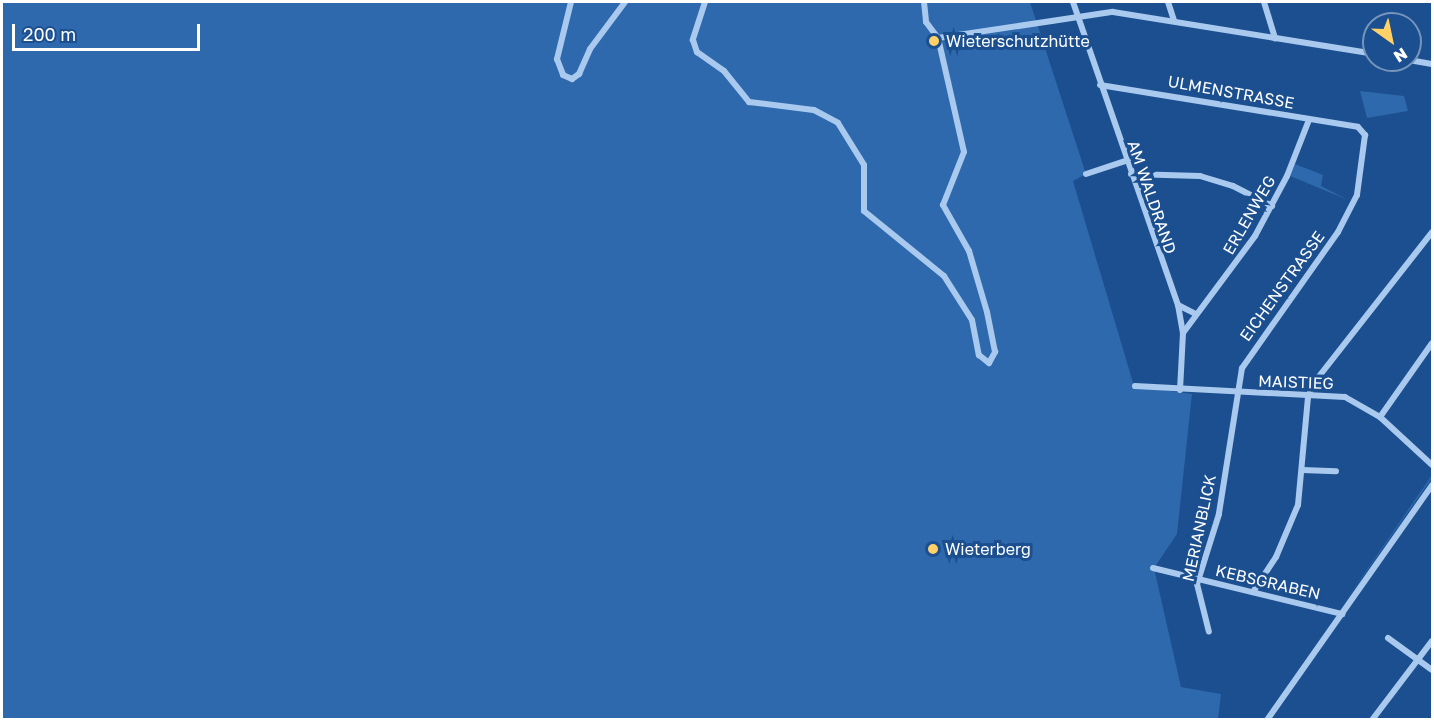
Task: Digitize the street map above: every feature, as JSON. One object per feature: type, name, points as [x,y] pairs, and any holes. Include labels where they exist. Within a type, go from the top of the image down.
[{"type":"street","points":[[571,2],[557,59],[563,75],[572,79],[625,2]]},
{"type":"street","points":[[705,2],[693,40],[697,52],[724,71],[749,102],[814,110],[838,123],[864,165],[864,210],[901,244],[930,261],[944,276],[974,324],[979,355],[988,363],[994,359],[995,349],[985,304],[969,251],[943,205],[964,152],[939,38],[927,25],[924,2]]},
{"type":"street","name":"AM WALDRAND","points":[[1073,2],[1125,161],[1178,305],[1183,333],[1180,390]]},
{"type":"street","points":[[1168,2],[1174,21]]},
{"type":"street","points":[[1264,2],[1275,38]]},
{"type":"street","points":[[939,38],[1113,12],[1362,52]]},
{"type":"street","name":"ULMENSTRASSE","points":[[1100,86],[1358,127]]},
{"type":"street","name":"ERLENWEG","points":[[1183,333],[1194,313],[1233,269],[1272,206],[1309,120]]},
{"type":"street","name":"EICHENSTRASSE","points":[[1236,394],[1242,368],[1255,346],[1323,256],[1357,195],[1366,139],[1358,127]]},
{"type":"street","points":[[1086,174],[1125,161]]},
{"type":"street","points":[[1131,174],[1200,176],[1233,186],[1272,206]]},
{"type":"street","points":[[1253,592],[1288,532],[1298,505],[1308,397],[1313,384],[1432,236]]},
{"type":"street","points":[[1178,305],[1194,313]]},
{"type":"street","points":[[1380,417],[1432,343]]},
{"type":"street","name":"MAISTIEG","points":[[1134,386],[1236,394],[1345,397],[1380,417],[1432,465]]},
{"type":"street","name":"MERIANBLICK","points":[[1209,632],[1197,584],[1201,581],[1219,514],[1236,394]]},
{"type":"street","points":[[1302,470],[1336,471]]},
{"type":"street","points":[[1267,720],[1432,485]]},
{"type":"street","name":"KEBSGRABEN","points":[[1154,568],[1342,614]]},
{"type":"street","points":[[1388,638],[1432,670]]},
{"type":"street","points":[[1372,720],[1432,641]]},
{"type":"shaded area","points":[[2,2],[1030,2],[1086,174],[1073,181],[1134,386],[1192,394],[1177,534],[1154,568],[1181,687],[1221,694],[1218,719],[2,719]]},
{"type":"shaded area","points":[[1360,91],[1404,96],[1408,111],[1367,118]]},
{"type":"shaded area","points":[[1295,164],[1323,175],[1321,186],[1348,200],[1290,176]]},
{"type":"shaded area","points":[[1432,475],[1432,478],[1340,609]]},
{"type":"place","name":"Wieterschutzhütte","points":[[934,41]]},
{"type":"place","name":"Wieterberg","points":[[933,549]]}]
